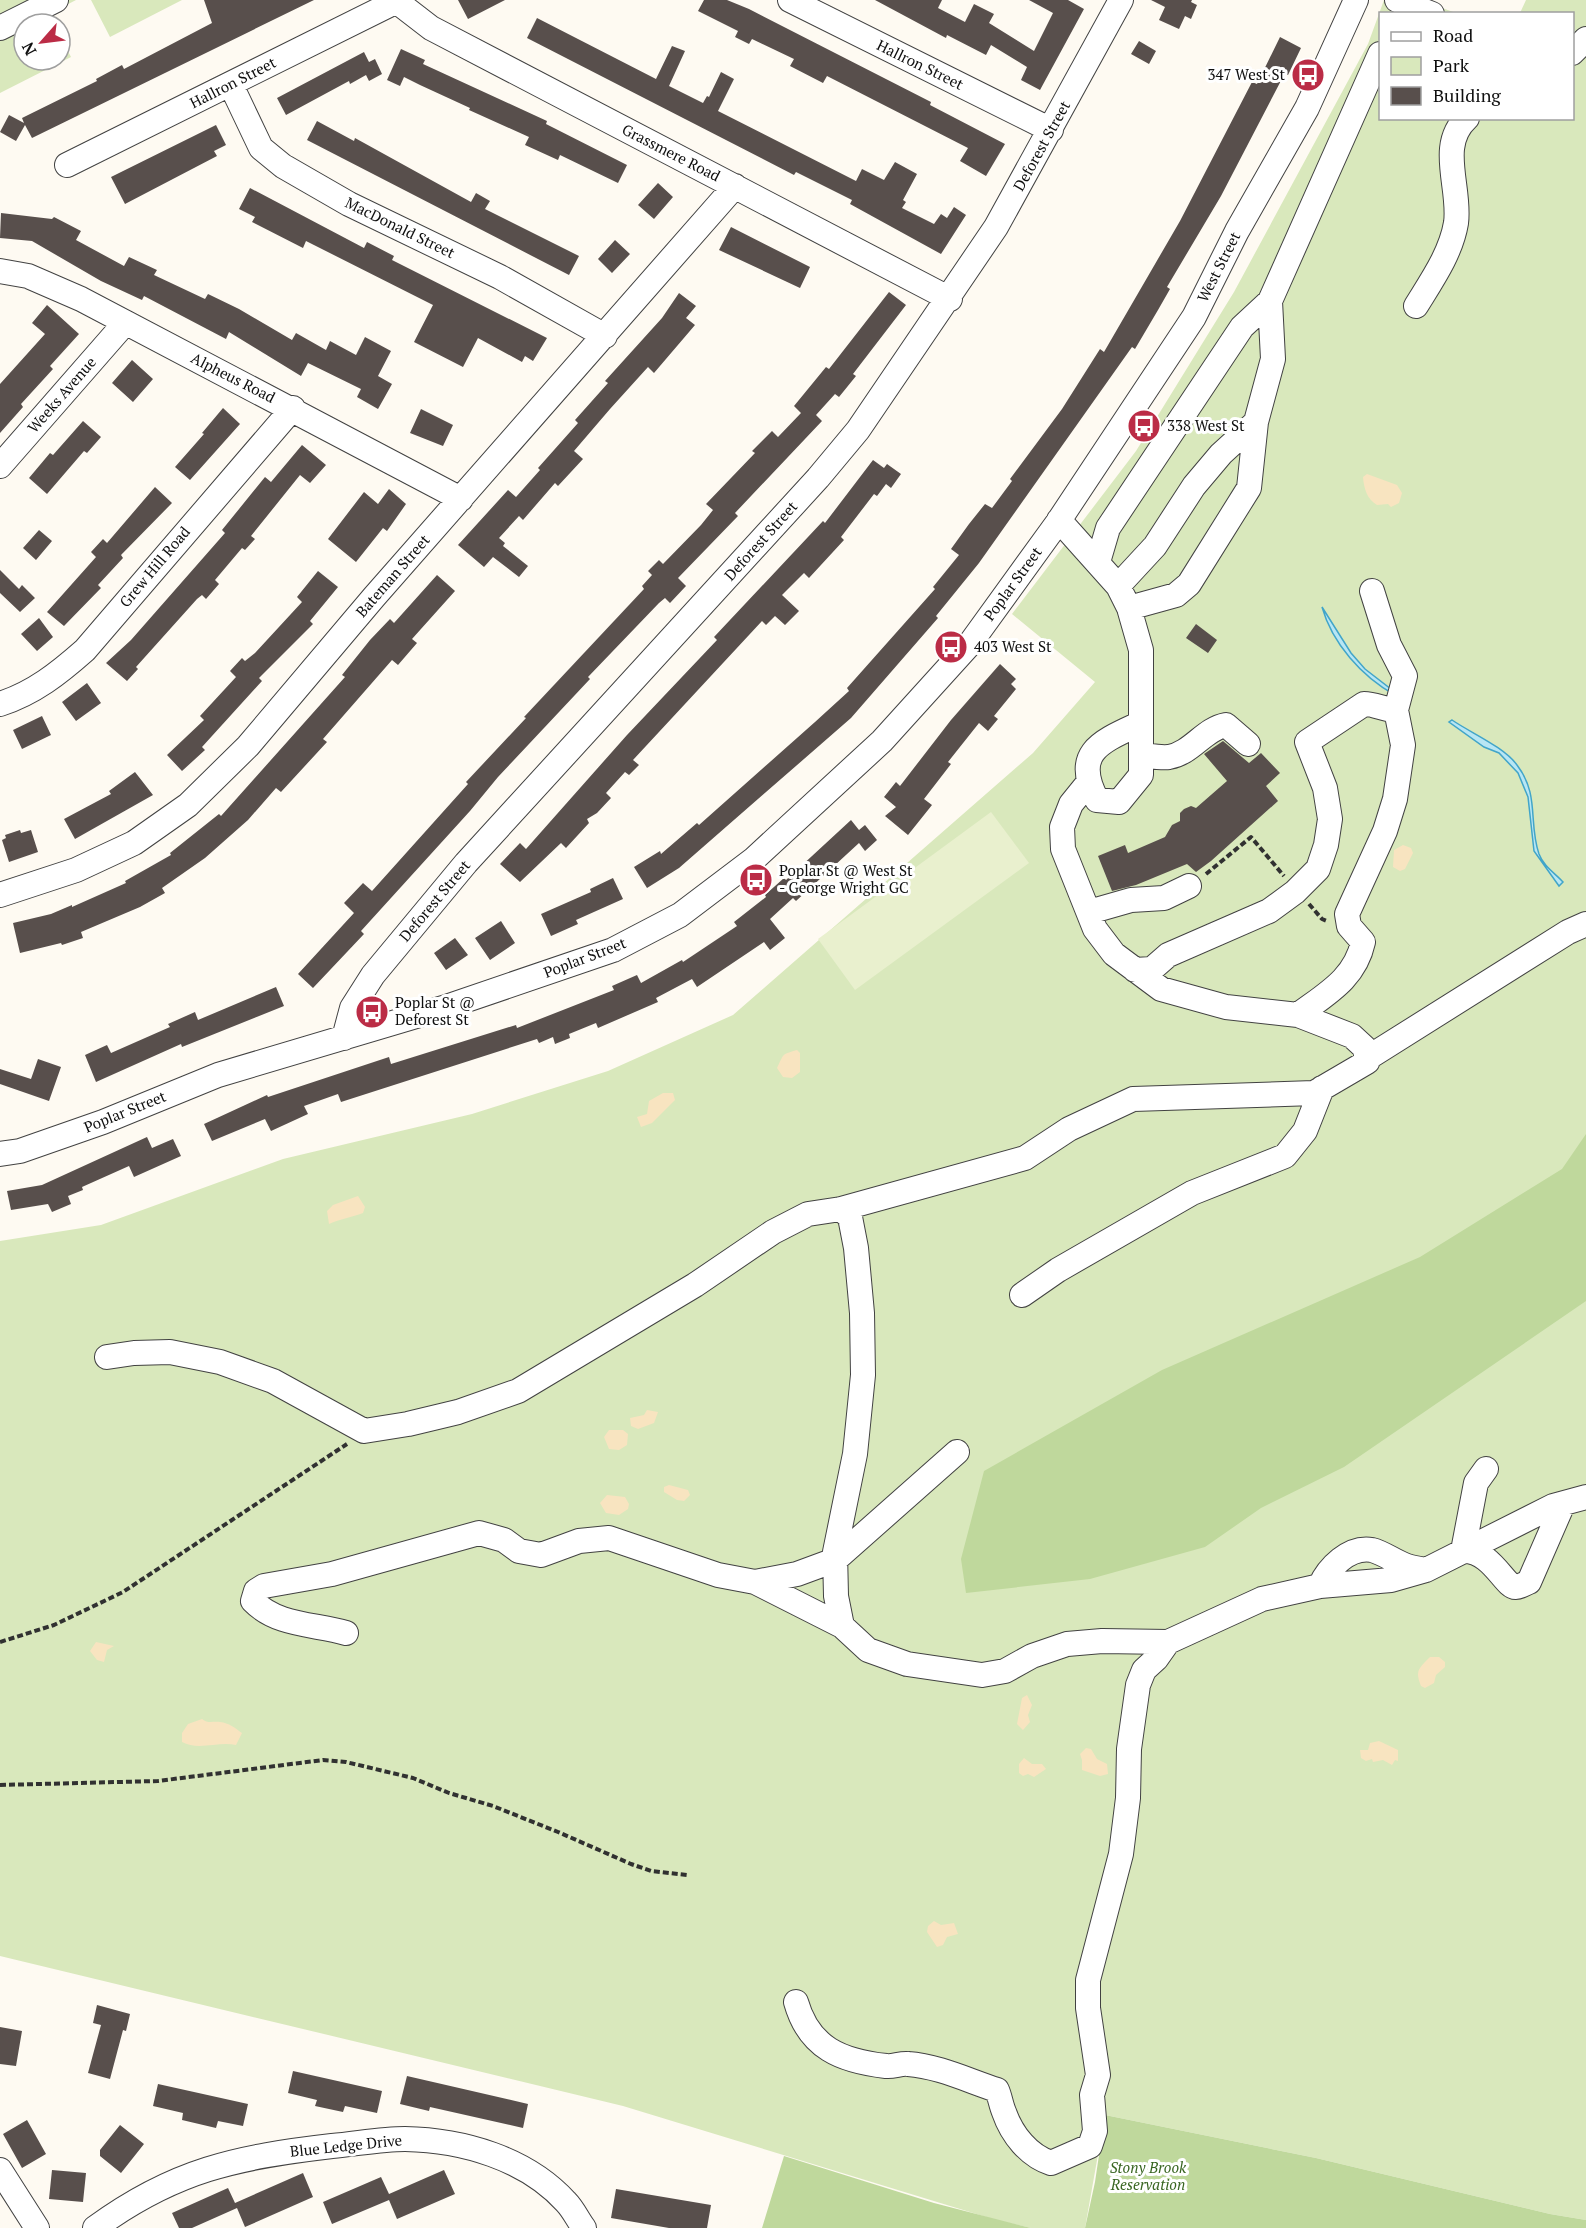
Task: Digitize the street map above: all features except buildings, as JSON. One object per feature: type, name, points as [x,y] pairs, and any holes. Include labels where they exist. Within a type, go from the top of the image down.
[{"type":"street","points":[[0,28],[56,0]]},
{"type":"street","name":"Hallron Street","points":[[790,0],[1051,130]]},
{"type":"street","name":"Deforest Street","points":[[344,1038],[352,1008],[373,975],[466,863],[841,453],[950,299],[996,227],[1121,0]]},
{"type":"street","name":"West Street","points":[[1059,520],[1194,317],[1238,231],[1307,108],[1356,0]]},
{"type":"street","points":[[1397,0],[1427,12]]},
{"type":"street","name":"Hallron Street","points":[[67,165],[398,1]]},
{"type":"street","name":"Grassmere Road","points":[[398,1],[430,28],[950,299]]},
{"type":"street","points":[[1574,51],[1586,39]]},
{"type":"street","points":[[1098,562],[1108,528],[1242,327],[1270,301],[1379,56]]},
{"type":"street","name":"MacDonald Street","points":[[231,85],[261,148],[283,166],[349,204],[500,277],[605,336]]},
{"type":"street","points":[[1416,306],[1451,245],[1456,222],[1452,138],[1465,120]]},
{"type":"street","name":"Bateman Street","points":[[0,895],[76,870],[124,848],[188,805],[248,746],[374,597],[735,186]]},
{"type":"street","name":"Alpheus Road","points":[[0,271],[28,276],[81,299],[292,408],[461,499]]},
{"type":"street","points":[[1129,608],[1176,595],[1189,584],[1249,488],[1256,422],[1273,359],[1270,301]]},
{"type":"street","name":"Weeks Avenue","points":[[0,466],[125,323]]},
{"type":"street","name":"Grew Hill Road","points":[[0,704],[20,697],[54,677],[85,650],[292,408]]},
{"type":"street","points":[[1118,586],[1155,546],[1194,486],[1221,454],[1256,422]]},
{"type":"street","points":[[1059,520],[1118,586],[1129,608],[1141,650],[1139,724],[1141,775],[1119,802],[1097,800],[1088,783],[1086,766],[1102,741],[1139,724]]},
{"type":"street","name":"Poplar Street","points":[[0,1154],[20,1151],[103,1122],[218,1075],[443,1008],[613,950],[680,915],[754,859],[882,741],[969,645],[1059,520]]},
{"type":"street","points":[[1298,1016],[1346,978],[1359,958],[1363,942],[1351,928],[1347,914],[1385,831],[1395,799],[1402,745],[1396,710],[1406,676],[1389,645],[1372,591]]},
{"type":"street","points":[[1135,970],[1152,969],[1168,955],[1269,911],[1297,890],[1318,869],[1326,845],[1330,819],[1325,789],[1307,742],[1364,704],[1372,704],[1386,710],[1396,710]]},
{"type":"street","points":[[1141,755],[1170,757],[1190,747],[1215,727],[1226,725],[1248,744]]},
{"type":"street","points":[[107,1357],[134,1353],[170,1352],[220,1362],[273,1381],[364,1431],[408,1424],[458,1412],[518,1391],[695,1285],[773,1232],[808,1214],[841,1209],[1025,1158],[1069,1129],[1133,1099],[1314,1093],[1367,1062],[1365,1048],[1352,1036],[1298,1016],[1226,1007],[1161,989],[1114,954],[1095,929],[1063,849],[1062,827],[1071,804],[1088,783]]},
{"type":"street","points":[[1089,912],[1131,900],[1164,898],[1189,886]]},
{"type":"street","points":[[1366,1059],[1568,932],[1586,924]]},
{"type":"street","points":[[1022,1295],[1058,1270],[1191,1193],[1285,1156],[1305,1131],[1322,1088]]},
{"type":"street","points":[[841,1209],[850,1217],[856,1248],[862,1313],[863,1374],[855,1454],[840,1518],[835,1560],[836,1596],[842,1626]]},
{"type":"street","points":[[755,1582],[797,1574],[835,1560],[957,1452]]},
{"type":"street","points":[[1463,1551],[1476,1483],[1486,1469]]},
{"type":"street","points":[[346,1633],[296,1623],[276,1616],[260,1608],[254,1601],[256,1592],[264,1586],[332,1574],[479,1533],[504,1540],[519,1551],[541,1555],[579,1540],[609,1538],[718,1575],[755,1582],[842,1626],[868,1650],[907,1664],[982,1675],[1005,1671],[1032,1656],[1067,1644],[1102,1641],[1168,1642],[1262,1599],[1320,1586],[1391,1580],[1426,1570],[1563,1504],[1586,1497]]},
{"type":"street","points":[[1463,1551],[1474,1551],[1492,1562],[1511,1586],[1516,1587],[1529,1582],[1563,1504]]},
{"type":"street","points":[[1320,1586],[1325,1576],[1341,1560],[1356,1552],[1371,1550],[1406,1566],[1426,1570]]},
{"type":"street","points":[[796,2002],[800,2019],[813,2038],[837,2054],[887,2066],[908,2064],[924,2067],[997,2090],[1010,2126],[1021,2142],[1037,2158],[1051,2163],[1090,2146],[1095,2131],[1092,2095],[1098,2075],[1088,2008],[1088,1980],[1121,1854],[1128,1798],[1129,1749],[1138,1685],[1144,1670],[1156,1659],[1168,1642]]},
{"type":"street","name":"Blue Ledge Drive","points":[[95,2228],[127,2204],[168,2182],[208,2167],[272,2153],[403,2139],[451,2142],[493,2154],[535,2177],[566,2201],[584,2228]]},
{"type":"street","points":[[0,2170],[37,2228]]},
{"type":"path","points":[[1189,886],[1197,882],[1251,837],[1322,919],[1351,928]]},
{"type":"path","points":[[0,1642],[54,1625],[123,1593],[329,1458],[364,1431]]},
{"type":"path","points":[[0,1785],[158,1781],[323,1760],[346,1762],[413,1778],[449,1793],[504,1810],[651,1871],[687,1875]]},
{"type":"green space","points":[[0,0],[76,0],[53,12],[12,12],[12,72],[41,72],[0,93]]},
{"type":"green space","points":[[91,0],[182,0],[110,37]]},
{"type":"green space","points":[[1384,0],[1420,0],[1453,12],[1380,12]]},
{"type":"green space","points":[[1526,0],[1586,0],[1586,2220],[1550,2214],[1316,2158],[1105,2115],[1085,2228],[1031,2228],[996,2220],[623,2106],[0,1956],[0,1241],[101,1225],[283,1159],[472,1114],[608,1071],[733,1015],[1033,753],[1095,682],[1012,614],[1136,451],[1234,292],[1368,44],[1379,14],[1379,120],[1574,120],[1574,12],[1520,12]]},
{"type":"green space","points":[[991,812],[1029,863],[855,990],[818,939]]},
{"type":"green space","points":[[1586,1134],[1586,1301],[1344,1467],[1261,1508],[1205,1547],[1090,1579],[966,1593],[961,1559],[984,1471],[1162,1370],[1420,1257],[1562,1169]]},
{"type":"green space","name":"Stony Brook Reservation","points":[[1105,2115],[1316,2158],[1550,2214],[1586,2220],[1586,2228],[1085,2228],[1095,2182]]},
{"type":"green space","points":[[784,2156],[934,2203],[1031,2228],[762,2228]]},
{"type":"sand","points":[[1367,474],[1397,485],[1402,493],[1399,503],[1391,507],[1388,504],[1374,503],[1368,497],[1364,486],[1363,477]]},
{"type":"sand","points":[[1403,845],[1411,848],[1413,853],[1405,869],[1400,871],[1393,867],[1394,850]]},
{"type":"sand","points":[[797,1050],[800,1053],[800,1072],[792,1078],[783,1077],[777,1068],[781,1059],[784,1055]]},
{"type":"sand","points":[[663,1093],[673,1093],[675,1100],[652,1123],[641,1127],[637,1117],[647,1114],[649,1101]]},
{"type":"sand","points":[[358,1196],[365,1207],[363,1213],[329,1224],[327,1211],[333,1205]]},
{"type":"sand","points":[[647,1410],[658,1412],[654,1423],[638,1429],[631,1426],[630,1418],[644,1415]]},
{"type":"sand","points":[[609,1430],[623,1430],[628,1434],[627,1445],[619,1450],[609,1449],[604,1437]]},
{"type":"sand","points":[[669,1485],[688,1490],[690,1495],[684,1501],[677,1500],[664,1492],[664,1487]]},
{"type":"sand","points":[[607,1495],[625,1497],[629,1504],[628,1509],[619,1515],[606,1513],[600,1503]]},
{"type":"sand","points":[[96,1642],[114,1646],[107,1650],[104,1662],[97,1660],[90,1651]]},
{"type":"sand","points":[[1430,1657],[1439,1657],[1445,1662],[1445,1667],[1436,1675],[1434,1683],[1425,1688],[1421,1686],[1418,1673],[1420,1667]]},
{"type":"sand","points":[[1027,1695],[1032,1705],[1028,1715],[1030,1722],[1023,1730],[1017,1724],[1022,1698]]},
{"type":"sand","points":[[202,1719],[208,1722],[226,1723],[242,1733],[236,1745],[195,1746],[182,1742],[182,1733],[188,1724]]},
{"type":"sand","points":[[1379,1741],[1398,1750],[1398,1761],[1395,1760],[1392,1765],[1383,1760],[1373,1762],[1372,1759],[1366,1761],[1361,1758],[1360,1750],[1368,1750],[1370,1743]]},
{"type":"sand","points":[[1086,1748],[1091,1749],[1097,1759],[1107,1764],[1108,1774],[1100,1776],[1082,1770],[1080,1754]]},
{"type":"sand","points":[[1024,1758],[1032,1764],[1042,1764],[1046,1769],[1034,1777],[1028,1774],[1023,1776],[1019,1773],[1019,1764]]},
{"type":"sand","points":[[934,1921],[941,1925],[954,1923],[958,1934],[947,1937],[943,1945],[937,1947],[927,1932],[928,1926]]},
{"type":"water","points":[[1322,607],[1351,653],[1365,669],[1396,693],[1395,695],[1371,679],[1350,658],[1333,633]]},
{"type":"water","points":[[1452,720],[1496,746],[1517,765],[1529,787],[1539,854],[1563,882],[1559,886],[1534,851],[1528,797],[1518,773],[1499,753],[1484,747],[1449,722]]},
{"type":"place","name":"347 West St","points":[[1308,75]]},
{"type":"place","name":"338 West St","points":[[1144,426]]},
{"type":"place","name":"403 West St","points":[[951,647]]},
{"type":"place","name":"Poplar St @ West St - George Wright GC","points":[[756,880]]},
{"type":"place","name":"Poplar St @ Deforest St","points":[[372,1012]]}]
